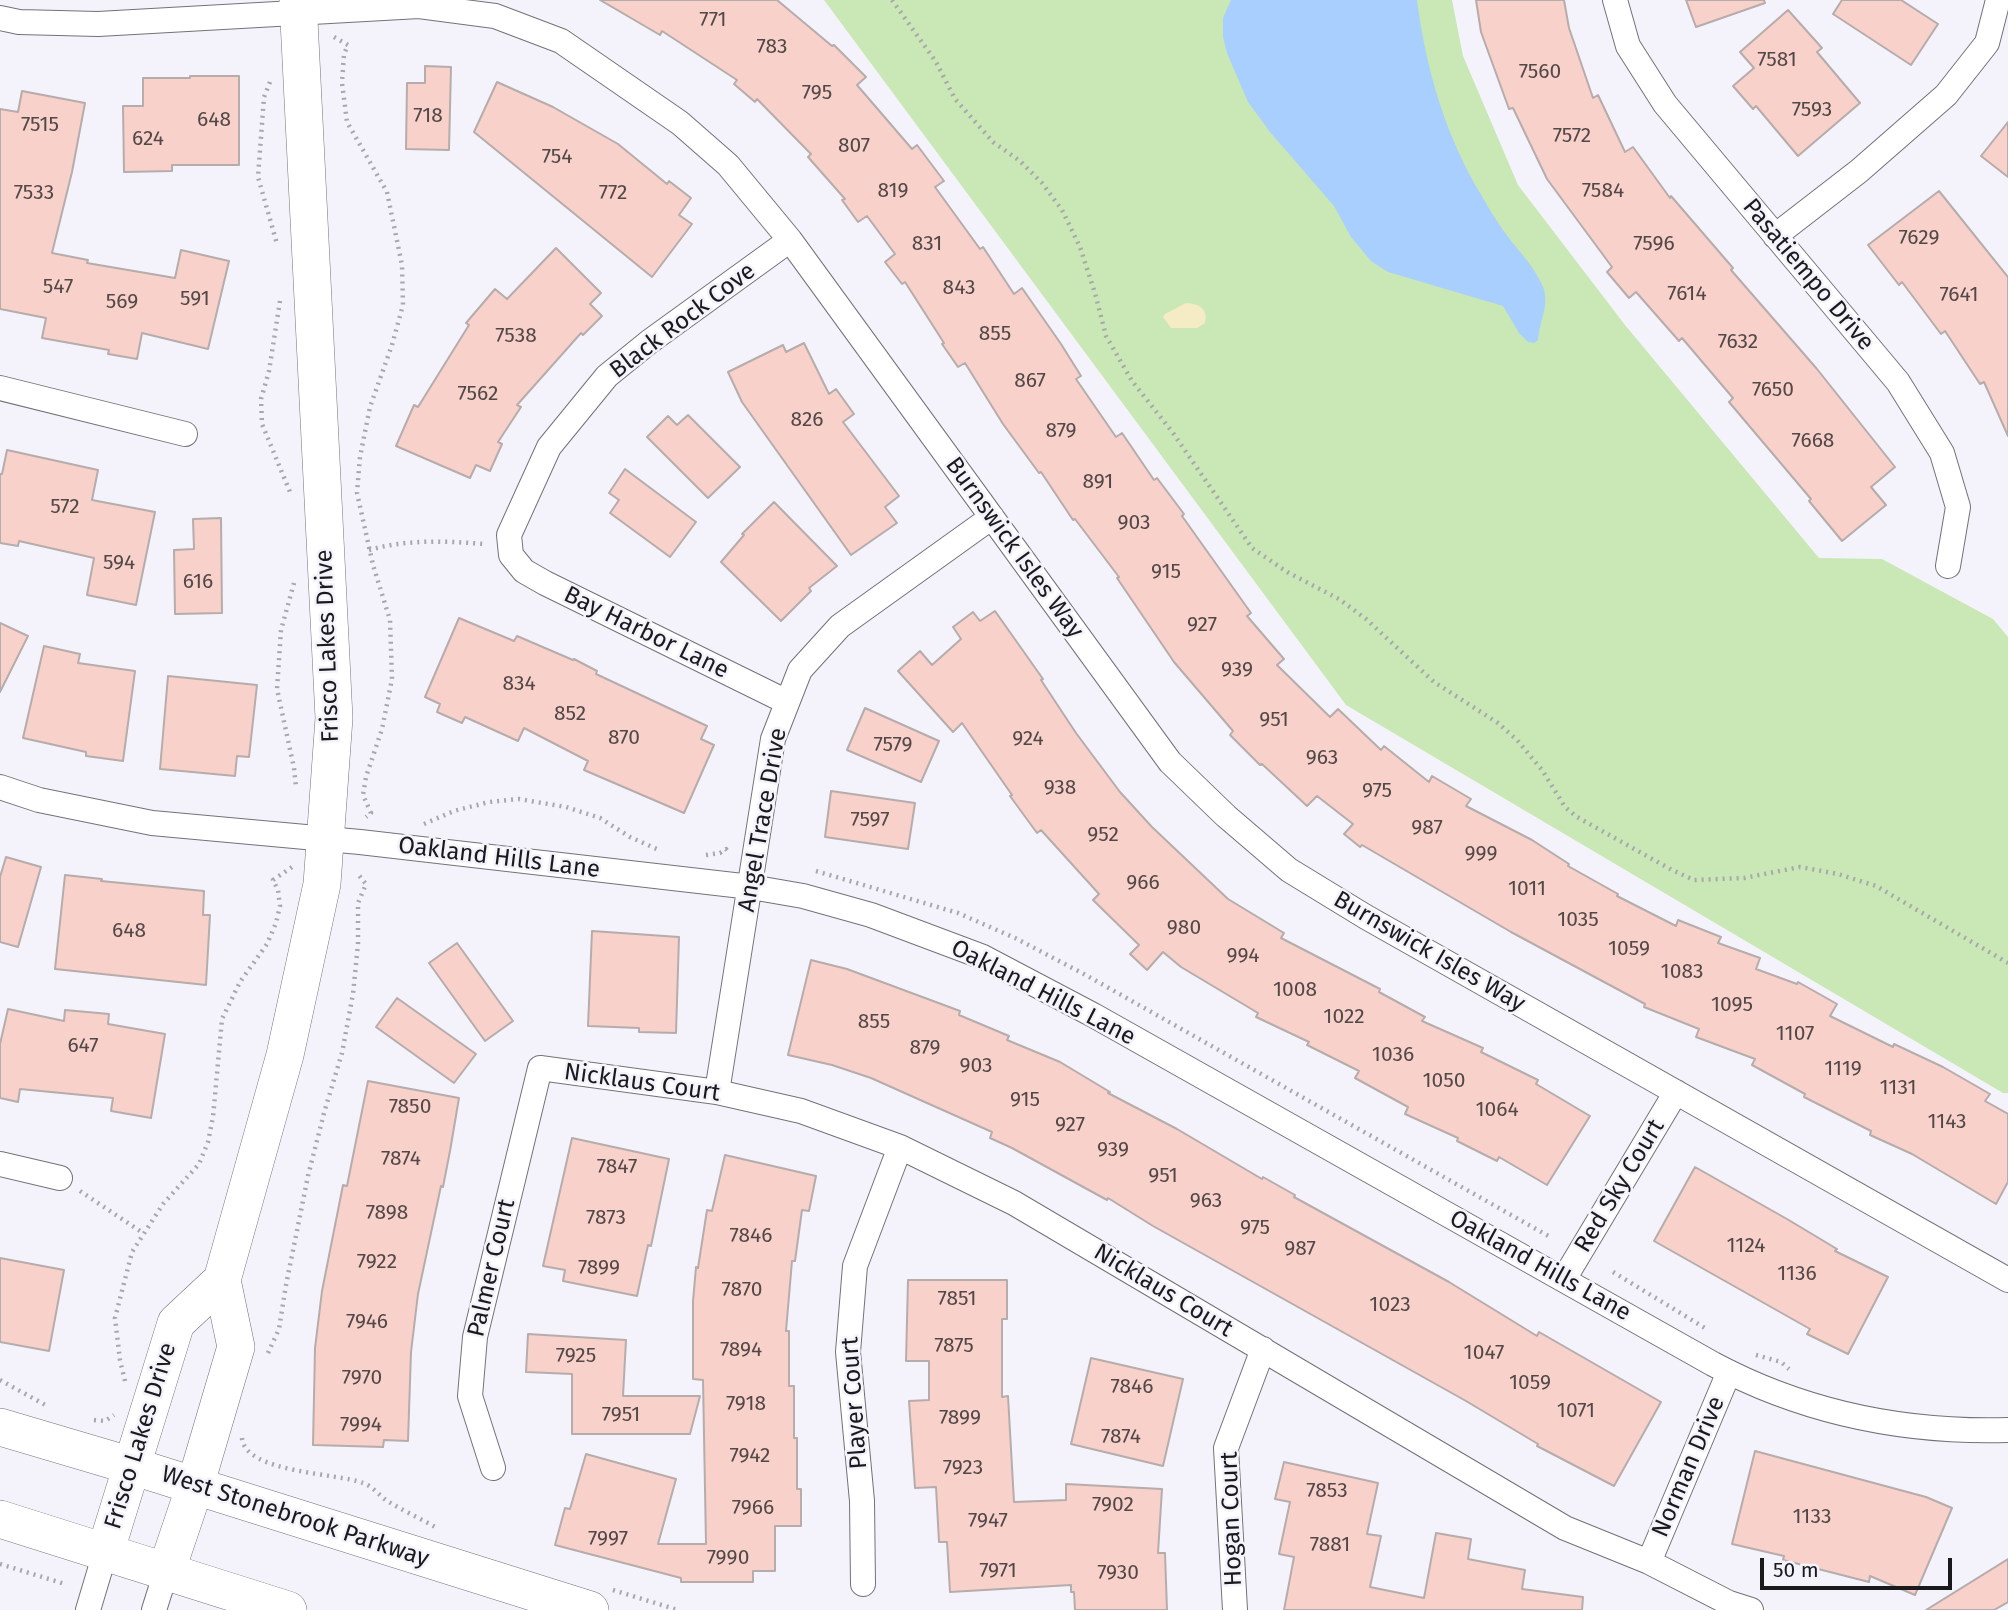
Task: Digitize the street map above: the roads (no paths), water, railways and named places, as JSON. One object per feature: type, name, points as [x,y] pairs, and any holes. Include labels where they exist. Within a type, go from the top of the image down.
[{"type":"street","name":"Pasatiempo Drive","points":[[1615,0],[1628,46],[1665,104],[1898,382],[1942,453],[1958,507],[1948,566]]},
{"type":"street","points":[[1775,236],[1860,171],[1946,95],[1987,43],[1998,0]]},
{"type":"street","name":"Burnswick Isles Way","points":[[0,18],[19,22],[99,24],[298,7],[418,6],[495,16],[561,41],[680,123],[729,166],[790,240],[1170,762],[1226,816],[1289,870],[1366,917],[2008,1280]]},
{"type":"street","name":"Frisco Lakes Drive","points":[[153,1610],[195,1486],[236,1347],[222,1280],[285,1055],[322,884],[334,718],[298,7]]},
{"type":"street","name":"Black Rock Cove","points":[[511,550],[509,535],[549,447],[607,376],[649,342],[790,240]]},
{"type":"street","points":[[0,388],[185,434]]},
{"type":"street","name":"Angel Trace Drive","points":[[717,1092],[773,739],[800,670],[840,626],[992,517]]},
{"type":"street","name":"Bay Harbor Lane","points":[[511,550],[524,571],[545,583],[787,702]]},
{"type":"street","name":"Oakland Hills Lane","points":[[0,787],[39,800],[152,823],[325,839],[751,887],[803,896],[871,915],[983,957],[1105,1022],[1729,1373],[1785,1398],[1841,1414],[1932,1429],[2008,1430]]},
{"type":"street","name":"Nicklaus Court","points":[[540,1068],[717,1092],[801,1111],[900,1147],[1014,1203],[1565,1528],[1649,1562],[1729,1603],[1751,1610]]},
{"type":"street","name":"Palmer Court","points":[[493,1468],[470,1396],[475,1337],[540,1068]]},
{"type":"street","name":"Red Sky Court","points":[[1564,1279],[1676,1092]]},
{"type":"street","name":"Player Court","points":[[863,1584],[862,1501],[848,1352],[855,1266],[900,1147]]},
{"type":"street","points":[[0,1164],[60,1178]]},
{"type":"street","name":"Frisco Lakes Drive","points":[[88,1610],[176,1323],[222,1280]]},
{"type":"street","name":"Hogan Court","points":[[1235,1610],[1226,1448],[1263,1349]]},
{"type":"street","name":"Norman Drive","points":[[1649,1562],[1729,1373]]},
{"type":"street","name":"West Stonebrook Parkway","points":[[0,1427],[195,1486],[601,1600]]},
{"type":"street","points":[[0,1520],[288,1610]]},
{"type":"water","points":[[1231,0],[1417,0],[1432,78],[1458,152],[1493,214],[1530,264],[1543,287],[1545,307],[1538,340],[1534,343],[1528,342],[1519,333],[1503,306],[1388,272],[1371,261],[1351,237],[1334,206],[1270,132],[1248,102],[1223,37],[1223,18]]}]
